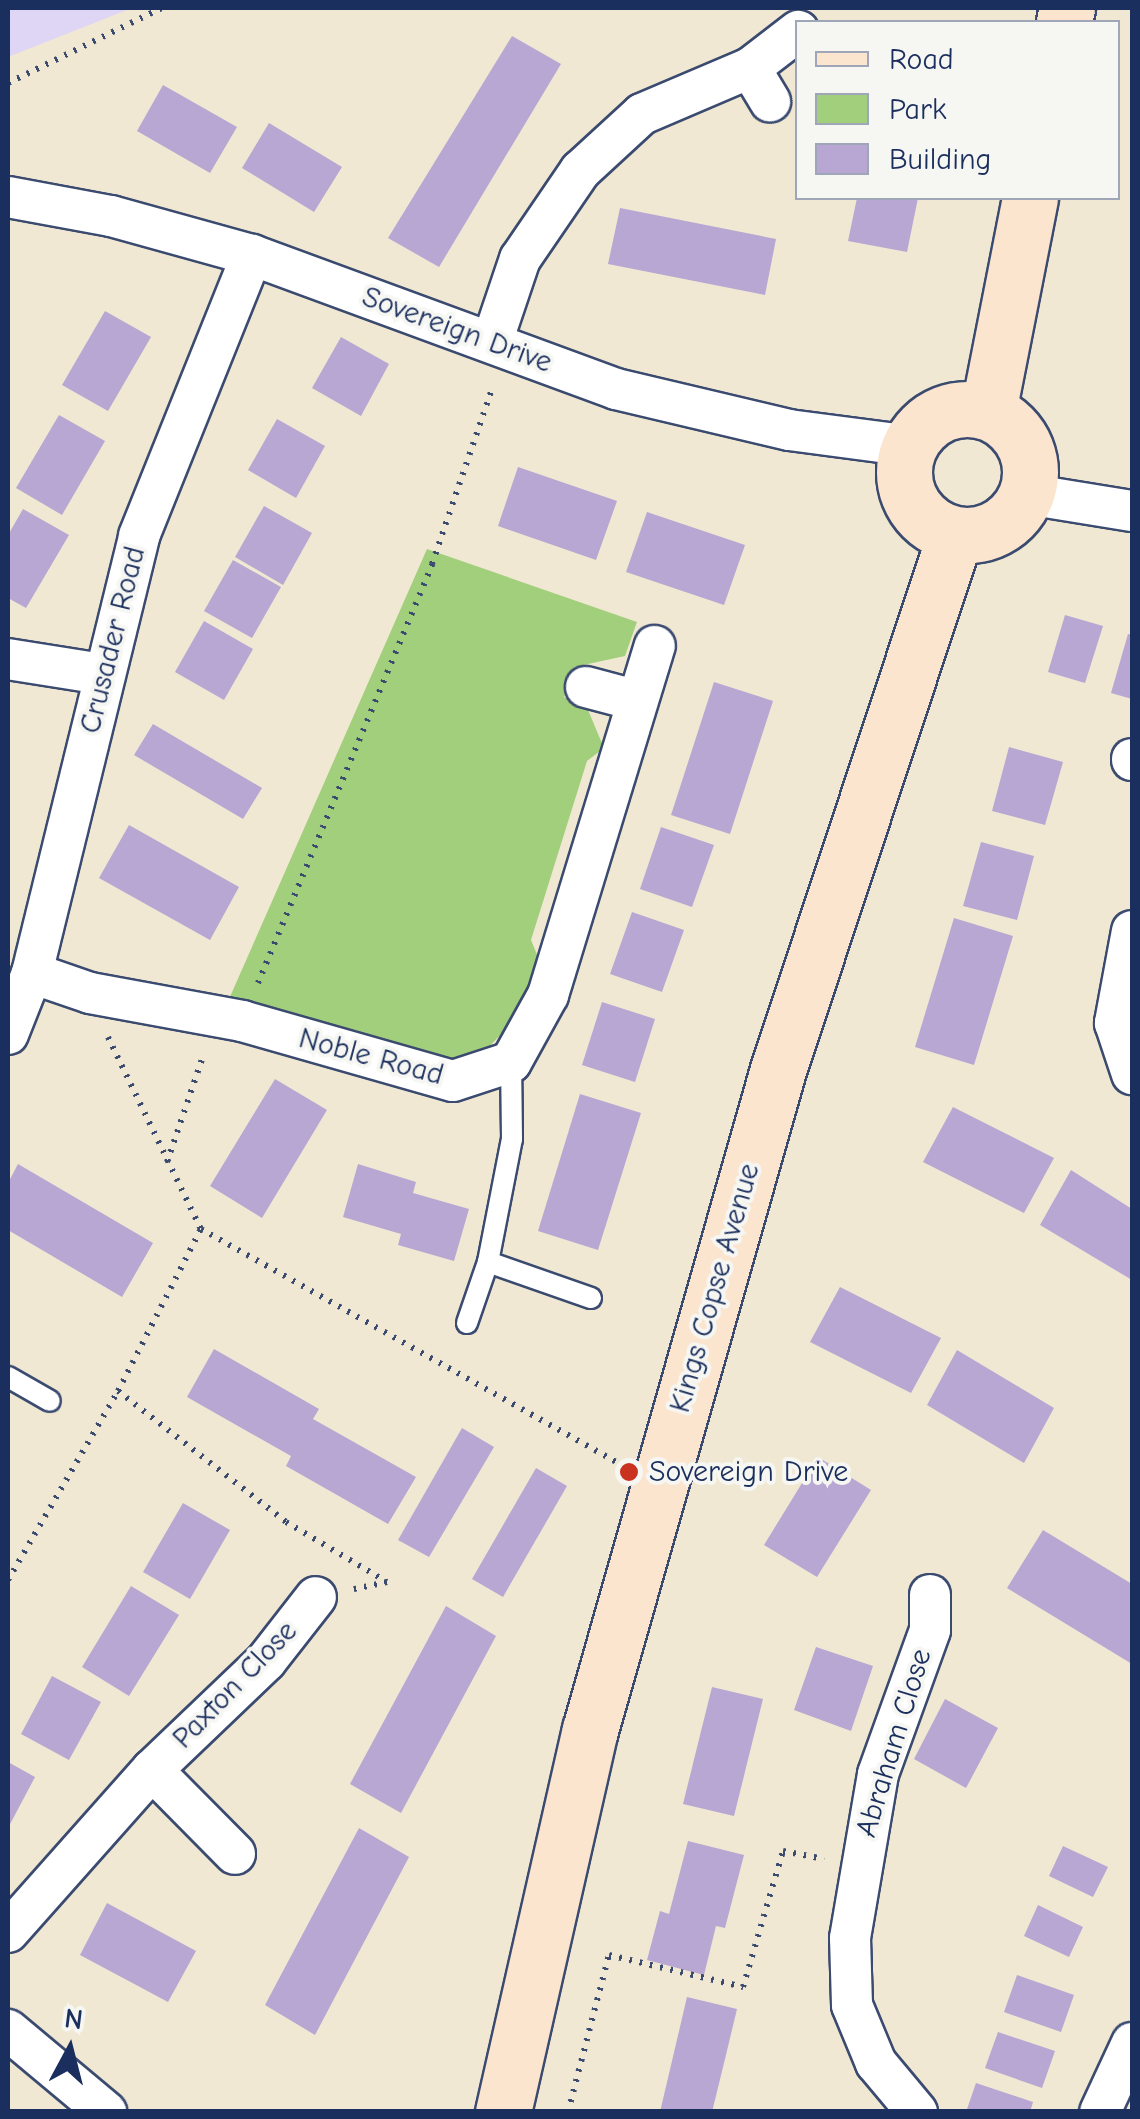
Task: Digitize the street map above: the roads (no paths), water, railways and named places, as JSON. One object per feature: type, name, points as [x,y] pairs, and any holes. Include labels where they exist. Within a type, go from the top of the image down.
[{"type":"street","points":[[499,344],[520,259],[580,172],[642,114],[760,84],[795,35]]},
{"type":"street","name":"Sovereign Drive","points":[[8,197],[112,216],[252,255],[616,389],[789,430],[910,446]]},
{"type":"street","points":[[988,412],[1030,200]]},
{"type":"street","name":"Crusader Road","points":[[8,1034],[32,973],[139,536],[252,255]]},
{"type":"street","points":[[951,411],[988,412],[1006,421],[1028,454],[1027,494],[999,527],[955,535],[916,510],[904,468],[910,446],[934,418],[951,411]]},
{"type":"street","points":[[1027,494],[1132,511]]},
{"type":"street","name":"Kings Copse Avenue","points":[[503,2112],[590,1730],[776,1073],[955,535]]},
{"type":"street","points":[[512,1062],[548,995],[655,646]]},
{"type":"street","points":[[8,659],[103,674]]},
{"type":"street","points":[[586,686],[636,700]]},
{"type":"street","points":[[1132,931],[1115,1023],[1132,1074]]},
{"type":"street","name":"Noble Road","points":[[32,973],[90,992],[229,1019],[453,1081],[512,1062]]},
{"type":"street","name":"Abraham Close","points":[[918,2112],[876,2063],[852,2005],[850,1938],[859,1867],[878,1774],[930,1630],[930,1595]]},
{"type":"street","name":"Paxton Close","points":[[8,1932],[152,1770],[266,1661],[316,1597]]},
{"type":"street","name":"Paxton Close","points":[[152,1770],[235,1854]]},
{"type":"street","points":[[8,2030],[106,2112]]},
{"type":"street","points":[[1100,2112],[1132,2043]]},
{"type":"lane","points":[[467,1323],[488,1262],[512,1139],[512,1062]]},
{"type":"lane","points":[[488,1262],[591,1298]]},
{"type":"lane","points":[[8,1377],[50,1401]]},
{"type":"place","name":"Sovereign Drive","points":[[629,1472]]}]
